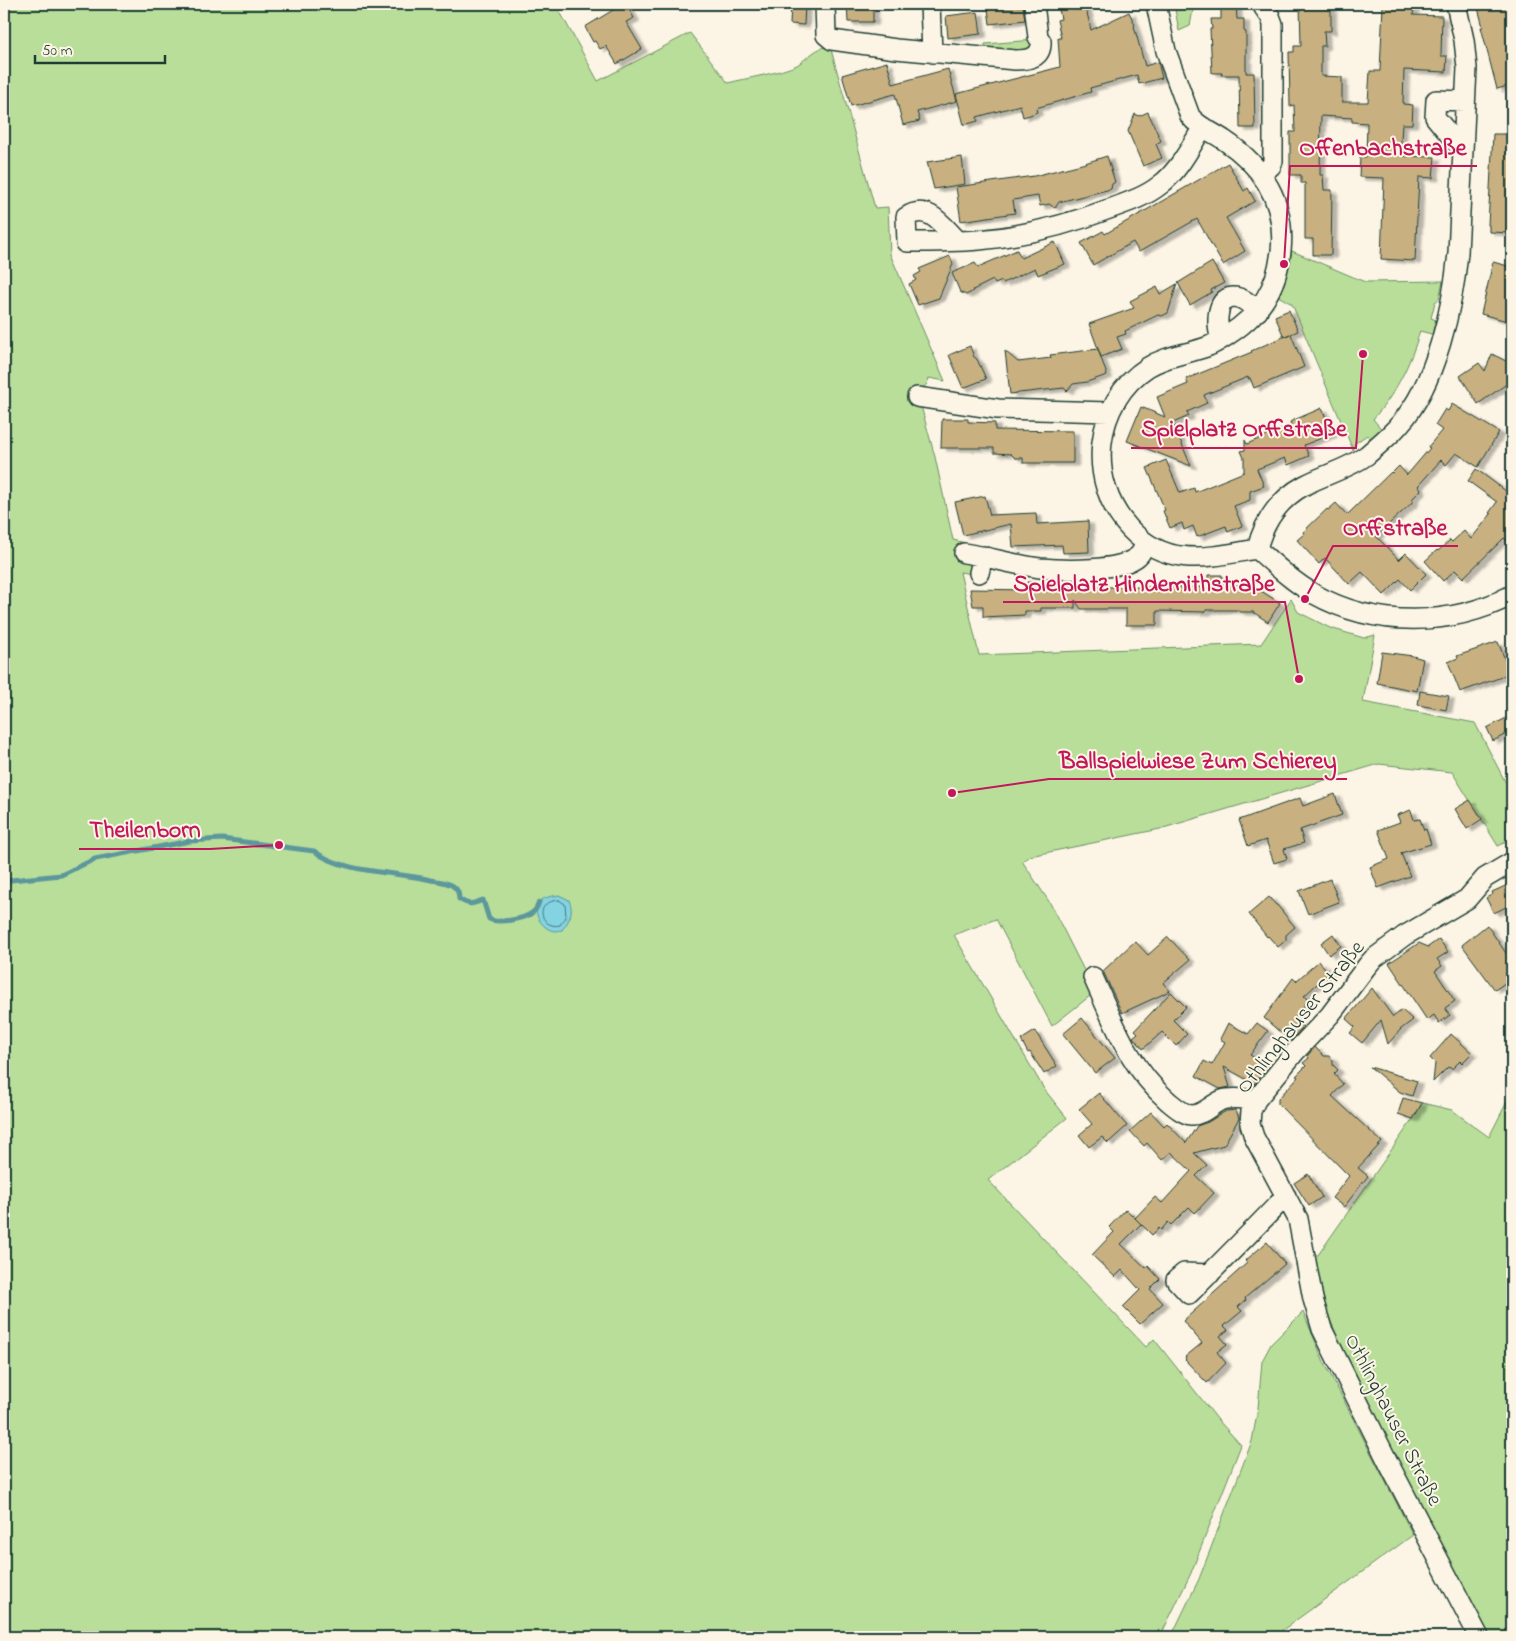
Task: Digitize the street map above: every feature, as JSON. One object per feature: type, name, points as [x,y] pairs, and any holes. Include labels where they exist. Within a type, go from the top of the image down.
[{"type":"street","points":[[824,4],[826,35],[832,40],[932,53],[1015,60],[1031,60],[1038,54],[1042,45],[1042,41],[1038,37],[1034,4]]},
{"type":"street","points":[[930,4],[932,53]]},
{"type":"street","points":[[1156,4],[1162,37],[1190,116],[1194,122],[1232,145],[1247,157],[1262,174],[1273,195],[1277,209],[1281,250],[1276,275],[1268,293],[1258,310],[1247,322],[1208,346],[1176,355],[1148,368],[1134,377],[1123,389],[1109,412],[1103,431],[1102,474],[1112,505],[1127,525],[1145,543],[1177,555],[1202,558],[1257,549]]},
{"type":"street","points":[[1257,549],[1260,537],[1276,507],[1305,485],[1332,474],[1365,456],[1401,423],[1426,383],[1442,337],[1455,275],[1460,217],[1467,68],[1464,40],[1456,4]]},
{"type":"street","points":[[1262,174],[1271,166],[1273,161],[1272,24],[1270,16],[1264,8]]},
{"type":"street","points":[[1462,151],[1436,117],[1436,100],[1465,102]]},
{"type":"street","points":[[958,241],[1008,236],[1084,219],[1145,194],[1161,184],[1176,168],[1203,127]]},
{"type":"street","points":[[1222,339],[1219,320],[1220,307],[1224,302],[1228,299],[1236,298],[1245,301],[1258,310]]},
{"type":"street","points":[[917,397],[998,409],[1109,412]]},
{"type":"street","points":[[964,553],[981,564],[1079,569],[1120,565],[1136,558],[1145,543]]},
{"type":"street","points":[[1257,549],[1288,576],[1314,594],[1341,606],[1382,617],[1428,619],[1456,615],[1494,605],[1512,595]]},
{"type":"street","name":"Othlinghauser Straße","points":[[1479,1637],[1389,1464],[1322,1329],[1312,1299],[1298,1219],[1254,1137],[1250,1124],[1251,1111],[1256,1100],[1295,1052],[1330,1015],[1373,959],[1404,936],[1467,899],[1485,878],[1512,862]]},
{"type":"street","points":[[1093,977],[1132,1060],[1149,1084],[1172,1104],[1185,1113],[1192,1115],[1198,1114],[1222,1100],[1239,1098],[1256,1100]]},
{"type":"street","points":[[1210,1274],[1286,1196]]},
{"type":"green space","points":[[4,4],[579,4],[559,10],[598,81],[690,33],[728,83],[790,68],[816,51],[830,46],[875,208],[888,207],[890,254],[945,381],[929,378],[925,386],[916,388],[913,404],[921,406],[935,457],[953,540],[966,543],[964,553],[972,565],[972,574],[960,572],[979,655],[1261,644],[1291,599],[1298,612],[1330,628],[1364,638],[1375,635],[1363,702],[1475,723],[1512,795],[1512,839],[1498,846],[1452,772],[1379,764],[1160,829],[1030,856],[1022,861],[1050,903],[1095,992],[1052,1026],[996,919],[954,935],[1044,1089],[1067,1118],[988,1180],[1146,1347],[1154,1339],[1218,1420],[1241,1445],[1191,1573],[1160,1637],[4,1637]]},
{"type":"green space","points":[[1174,4],[1194,4],[1190,26],[1179,31]]},
{"type":"green space","points":[[1034,40],[1026,53],[984,52],[985,44]]},
{"type":"green space","points":[[1292,251],[1365,282],[1443,281],[1439,299],[1435,302],[1431,318],[1436,320],[1433,330],[1435,335],[1420,331],[1412,355],[1401,378],[1389,399],[1373,419],[1383,431],[1378,432],[1371,439],[1367,435],[1354,444],[1353,450],[1292,304],[1278,296],[1284,284]]},
{"type":"green space","points":[[1512,1092],[1512,1637],[1487,1637],[1342,1349],[1326,1309],[1314,1255],[1318,1255],[1413,1119],[1422,1103],[1452,1110],[1489,1137]]},
{"type":"green space","points":[[1303,1312],[1324,1362],[1413,1535],[1273,1637],[1171,1637],[1199,1579],[1252,1441],[1258,1408],[1262,1361],[1271,1344]]},
{"type":"water","points":[[559,895],[569,900],[571,912],[562,930],[555,931],[542,924],[536,910],[540,901]]},
{"type":"building","points":[[626,4],[634,18],[626,22],[642,49],[617,64],[606,46],[600,49],[595,41],[593,42],[585,27]]},
{"type":"building","points":[[791,4],[805,4],[804,25],[790,24]]},
{"type":"building","points":[[847,4],[873,4],[873,22],[848,22]]},
{"type":"building","points":[[1058,4],[1085,4],[1091,30],[1129,12],[1135,25],[1145,66],[1158,62],[1162,78],[1139,84],[1137,75],[1090,88],[1091,92],[1036,108],[1037,112],[1030,115],[1023,117],[1020,105],[977,117],[978,121],[964,125],[956,94],[1060,67],[1058,38],[1061,38],[1057,20],[1061,19]]},
{"type":"building","points":[[1221,4],[1236,4],[1237,19],[1244,19],[1244,31],[1246,32],[1246,73],[1254,73],[1255,128],[1240,128],[1239,75],[1212,73],[1211,19],[1221,19]]},
{"type":"building","points":[[1300,4],[1331,4],[1331,31],[1324,31],[1325,46],[1321,46],[1321,76],[1342,77],[1342,102],[1368,102],[1370,71],[1380,71],[1383,5],[1414,6],[1413,15],[1442,16],[1441,56],[1447,56],[1446,72],[1404,70],[1403,104],[1413,105],[1412,124],[1402,124],[1400,156],[1435,157],[1433,178],[1419,177],[1415,261],[1381,259],[1384,178],[1359,177],[1360,157],[1366,157],[1367,123],[1352,122],[1352,118],[1321,116],[1320,175],[1323,175],[1324,190],[1332,190],[1331,255],[1313,255],[1313,239],[1305,239],[1305,183],[1301,183],[1301,175],[1290,175],[1290,132],[1295,132],[1294,105],[1290,106],[1289,52],[1294,52],[1294,46],[1301,46]]},
{"type":"building","points":[[1477,4],[1510,4],[1512,13],[1512,85],[1497,89]]},
{"type":"building","points":[[1023,6],[1025,20],[990,24],[988,9]]},
{"type":"building","points":[[978,12],[981,34],[948,38],[946,16]]},
{"type":"building","points":[[887,62],[893,84],[948,69],[957,101],[917,112],[920,121],[903,125],[895,94],[851,106],[842,75]]},
{"type":"building","points":[[1148,112],[1161,141],[1156,144],[1162,158],[1143,166],[1128,131],[1135,114],[1139,116]]},
{"type":"building","points":[[1493,134],[1512,134],[1512,233],[1489,232]]},
{"type":"building","points":[[1107,156],[1115,182],[1112,184],[1111,189],[1059,202],[1055,208],[1049,204],[1040,206],[1038,196],[1013,200],[1015,213],[961,221],[956,187],[1034,176]]},
{"type":"building","points":[[962,157],[965,184],[934,189],[927,162]]},
{"type":"building","points":[[1228,163],[1244,191],[1248,188],[1255,201],[1226,218],[1245,251],[1223,265],[1197,219],[1139,252],[1133,242],[1093,265],[1081,243],[1103,231],[1105,234]]},
{"type":"building","points":[[1055,242],[1065,264],[1038,275],[1035,268],[1003,283],[1002,281],[995,284],[993,280],[966,295],[960,292],[952,273],[975,263],[978,267],[1017,250],[1021,258]]},
{"type":"building","points":[[950,256],[953,264],[939,298],[918,305],[909,284],[916,280],[914,276],[921,272],[919,269]]},
{"type":"building","points":[[1212,262],[1224,283],[1190,305],[1178,283]]},
{"type":"building","points":[[1493,262],[1512,267],[1512,310],[1510,309],[1507,321],[1481,314]]},
{"type":"building","points":[[1177,284],[1168,313],[1162,316],[1158,315],[1125,331],[1126,334],[1117,337],[1122,349],[1101,357],[1089,324],[1134,308],[1130,301],[1157,287],[1160,294]]},
{"type":"building","points":[[1289,310],[1298,331],[1291,334],[1304,367],[1254,388],[1248,377],[1204,395],[1207,403],[1187,412],[1189,416],[1173,423],[1191,466],[1127,441],[1141,407],[1165,417],[1157,397],[1188,384],[1186,379],[1284,337],[1275,316]]},
{"type":"building","points":[[970,346],[986,379],[963,388],[949,355]]},
{"type":"building","points":[[1098,349],[1107,375],[1087,382],[1073,384],[1067,391],[1064,388],[1010,394],[1005,351],[1018,362],[1051,358],[1050,355]]},
{"type":"building","points":[[1492,354],[1512,364],[1512,386],[1508,383],[1478,404],[1460,376],[1479,363],[1485,371]]},
{"type":"building","points":[[1452,404],[1499,432],[1478,467],[1456,453],[1446,465],[1441,460],[1418,486],[1421,490],[1412,499],[1414,501],[1376,536],[1399,560],[1406,553],[1426,574],[1410,590],[1400,579],[1384,595],[1362,572],[1349,584],[1325,558],[1319,564],[1297,540],[1304,534],[1303,532],[1336,503],[1347,515],[1399,466],[1407,475],[1430,448],[1428,447],[1442,430],[1435,425],[1445,409],[1448,411]]},
{"type":"building","points":[[1322,408],[1332,434],[1304,445],[1309,456],[1288,465],[1285,458],[1257,469],[1264,486],[1250,491],[1250,500],[1234,506],[1242,526],[1228,532],[1226,526],[1197,537],[1193,526],[1184,530],[1182,523],[1170,528],[1163,511],[1165,510],[1147,468],[1166,460],[1180,493],[1194,488],[1195,492],[1244,472],[1244,458],[1241,451],[1245,450],[1245,440],[1247,444],[1291,425],[1290,422]]},
{"type":"building","points":[[942,419],[968,419],[968,422],[995,423],[995,430],[1073,431],[1073,463],[1023,463],[1023,458],[1015,458],[1011,454],[994,453],[994,448],[941,448]]},
{"type":"building","points":[[1476,469],[1506,491],[1512,483],[1512,545],[1504,538],[1463,578],[1455,570],[1443,581],[1425,561],[1464,531],[1471,539],[1491,514],[1489,513],[1497,502],[1468,481]]},
{"type":"building","points":[[985,496],[990,515],[1036,513],[1037,524],[1088,521],[1089,552],[1063,553],[1062,545],[1013,547],[1011,524],[963,535],[955,502]]},
{"type":"building","points":[[1208,575],[1222,575],[1222,585],[1246,585],[1246,589],[1258,589],[1280,603],[1268,622],[1253,612],[1240,612],[1237,610],[1206,610],[1206,612],[1157,611],[1157,625],[1126,625],[1126,609],[1081,609],[1075,600],[1075,608],[1041,608],[1041,611],[1025,611],[1025,615],[983,617],[983,606],[973,606],[970,589],[1027,590],[1027,582],[1054,582],[1054,585],[1086,585],[1089,582],[1093,585],[1105,585],[1105,587],[1208,587]]},
{"type":"building","points":[[1498,642],[1510,672],[1460,692],[1448,662],[1458,658],[1457,656]]},
{"type":"building","points":[[1382,652],[1423,659],[1417,691],[1377,683]]},
{"type":"building","points":[[1420,691],[1449,696],[1446,710],[1418,705]]},
{"type":"building","points":[[1512,715],[1512,731],[1493,741],[1487,728]]},
{"type":"building","points":[[1335,794],[1342,815],[1300,830],[1304,843],[1284,849],[1287,859],[1274,863],[1266,840],[1248,846],[1239,820],[1300,798],[1303,806]]},
{"type":"building","points":[[1470,800],[1482,819],[1467,829],[1455,809]]},
{"type":"building","points":[[1411,810],[1414,820],[1420,819],[1424,830],[1426,829],[1431,844],[1401,853],[1410,876],[1378,888],[1370,867],[1389,859],[1378,830],[1400,822],[1397,815]]},
{"type":"building","points":[[1330,879],[1339,902],[1308,914],[1299,891]]},
{"type":"building","points":[[1512,883],[1512,904],[1494,913],[1486,898],[1493,894],[1492,892]]},
{"type":"building","points":[[1269,897],[1295,927],[1286,935],[1286,940],[1278,947],[1267,937],[1249,914]]},
{"type":"building","points":[[1487,925],[1512,962],[1512,978],[1495,990],[1462,945]]},
{"type":"building","points":[[1333,934],[1341,946],[1329,955],[1321,943]]},
{"type":"building","points":[[1168,937],[1190,960],[1163,983],[1170,991],[1122,1013],[1103,971],[1135,941],[1148,955]]},
{"type":"building","points":[[1439,939],[1448,952],[1437,959],[1442,966],[1435,971],[1455,1001],[1445,1008],[1450,1015],[1439,1023],[1434,1015],[1427,1020],[1389,963],[1419,943],[1428,947]]},
{"type":"building","points":[[1319,961],[1329,973],[1304,996],[1309,999],[1294,1020],[1303,1027],[1290,1041],[1264,1018],[1293,978],[1296,981]]},
{"type":"building","points":[[1372,988],[1393,1017],[1402,1010],[1413,1020],[1401,1029],[1388,1044],[1381,1020],[1362,1043],[1350,1033],[1355,1027],[1346,1019]]},
{"type":"building","points":[[1171,992],[1186,1007],[1173,1020],[1187,1034],[1176,1046],[1162,1032],[1143,1049],[1133,1037],[1138,1033],[1135,1030]]},
{"type":"building","points":[[1082,1018],[1115,1058],[1095,1073],[1063,1034]]},
{"type":"building","points":[[1228,1023],[1248,1034],[1257,1023],[1268,1031],[1250,1055],[1267,1065],[1255,1084],[1224,1067],[1230,1087],[1220,1089],[1196,1076],[1204,1061],[1212,1065],[1225,1042],[1220,1039]]},
{"type":"building","points":[[1035,1031],[1057,1066],[1044,1074],[1021,1040]]},
{"type":"building","points":[[1451,1034],[1472,1053],[1462,1063],[1460,1061],[1452,1069],[1448,1067],[1433,1082],[1435,1063],[1430,1058]]},
{"type":"building","points":[[1315,1047],[1324,1056],[1329,1056],[1333,1061],[1333,1065],[1338,1070],[1334,1074],[1343,1084],[1332,1096],[1382,1142],[1358,1168],[1368,1176],[1344,1207],[1332,1198],[1349,1176],[1278,1104],[1278,1099],[1306,1066],[1303,1063],[1309,1058],[1307,1056]]},
{"type":"building","points":[[1370,1067],[1417,1081],[1412,1096],[1400,1092]]},
{"type":"building","points":[[1099,1093],[1127,1126],[1108,1143],[1102,1137],[1089,1147],[1079,1135],[1092,1124],[1079,1109]]},
{"type":"building","points":[[1403,1098],[1422,1103],[1413,1119],[1398,1114]]},
{"type":"building","points":[[1236,1110],[1239,1118],[1224,1145],[1194,1153],[1207,1165],[1196,1176],[1214,1193],[1195,1213],[1189,1207],[1171,1225],[1168,1222],[1161,1230],[1159,1228],[1152,1235],[1135,1218],[1155,1197],[1162,1203],[1191,1171],[1171,1152],[1162,1160],[1147,1143],[1144,1146],[1130,1131],[1151,1112],[1164,1126],[1167,1123],[1186,1143],[1197,1126],[1208,1122],[1226,1111]]},
{"type":"building","points":[[1308,1174],[1322,1197],[1309,1206],[1294,1183]]},
{"type":"building","points":[[1126,1209],[1141,1224],[1121,1244],[1146,1268],[1148,1266],[1160,1279],[1150,1289],[1163,1303],[1140,1324],[1123,1307],[1140,1290],[1122,1270],[1115,1277],[1092,1255],[1114,1232],[1109,1227]]},
{"type":"building","points":[[1267,1242],[1285,1264],[1245,1298],[1246,1300],[1238,1307],[1242,1311],[1224,1326],[1228,1330],[1220,1336],[1227,1344],[1217,1352],[1226,1363],[1207,1383],[1185,1360],[1185,1357],[1202,1343],[1183,1321],[1247,1263],[1245,1261]]},
{"type":"waterway","points":[[4,882],[61,875],[95,859],[190,841],[222,839],[314,851],[340,864],[355,868],[445,883],[455,887],[459,899],[466,903],[483,900],[489,919],[498,921],[518,919],[529,915],[534,911],[539,902]]},
{"type":"place","name":"Offenbachstraße","points":[[1284,264]]},
{"type":"place","name":"Spielplatz Orffstraße","points":[[1363,354]]},
{"type":"place","name":"Orffstraße","points":[[1305,599]]},
{"type":"place","name":"Spielplatz Hindemithstraße","points":[[1299,679]]},
{"type":"place","name":"Ballspielwiese Zum Schierey","points":[[952,793]]},
{"type":"place","name":"Theilenborn","points":[[279,845]]}]
